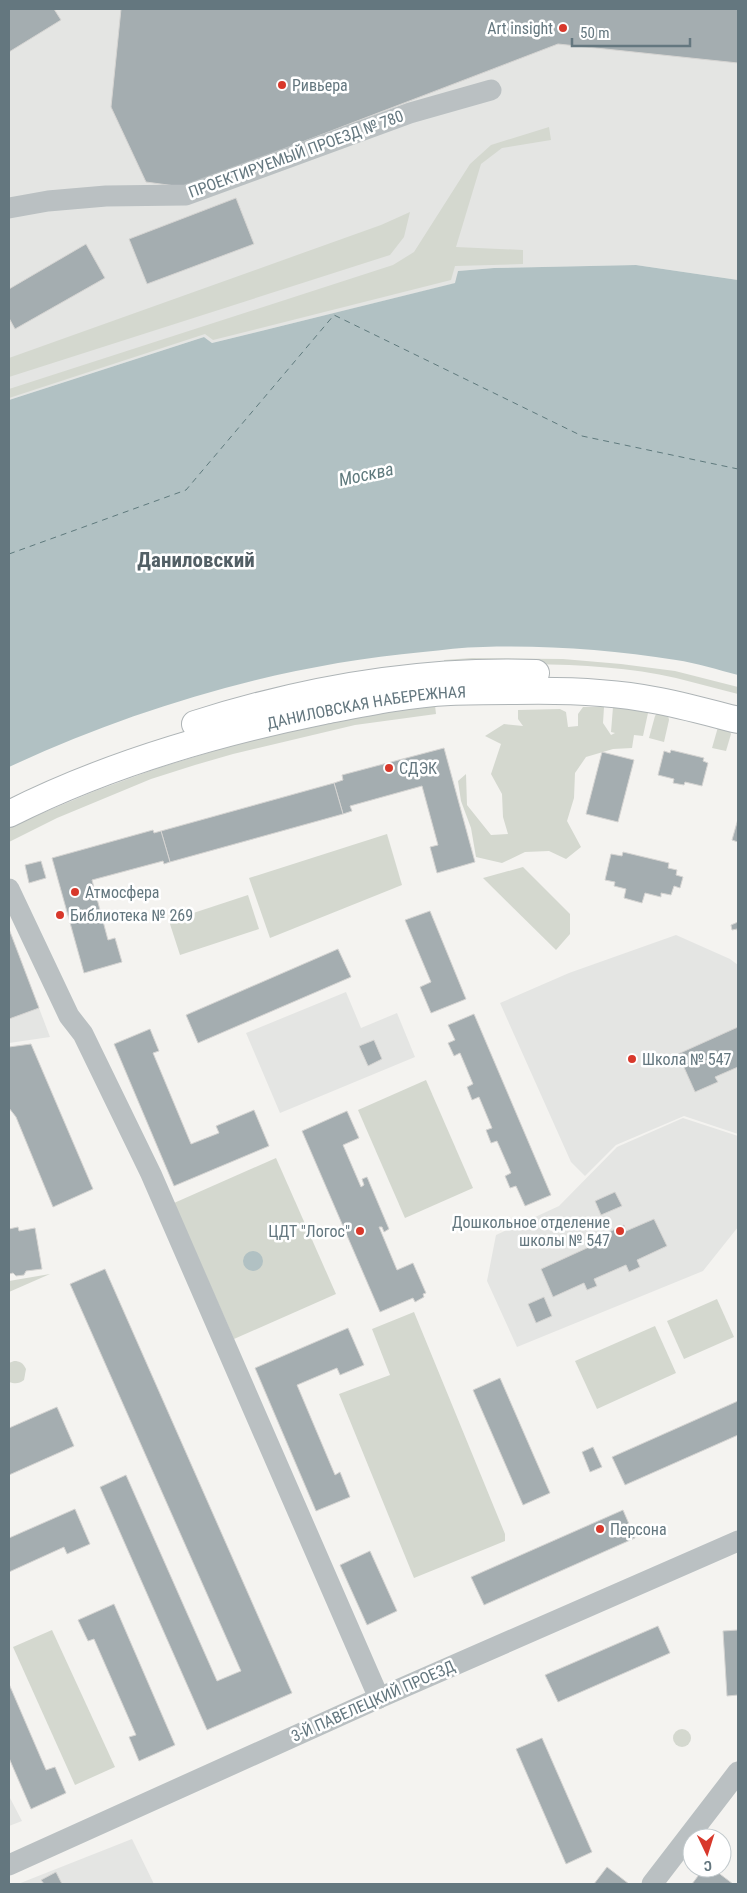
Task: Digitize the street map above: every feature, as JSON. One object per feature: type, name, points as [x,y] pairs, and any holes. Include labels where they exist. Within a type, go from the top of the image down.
[{"type":"main road","name":"ДАНИЛОВСКАЯ НАБЕРЕЖНАЯ","points":[[9,794],[117,748],[238,710],[352,685],[448,674],[493,672],[603,676],[657,684],[738,704]]},
{"type":"main road","name":"ДАНИЛОВСКАЯ НАБЕРЕЖНАЯ","points":[[9,814],[89,778],[158,753],[218,735],[275,721],[372,702],[418,696],[450,692],[573,691],[653,700],[738,720]]},
{"type":"street","name":"ПРОЕКТИРУЕМЫЙ ПРОЕЗД № 780","points":[[9,208],[48,201],[106,196],[186,196],[410,113],[491,90]]},
{"type":"street","points":[[9,889],[69,1016],[83,1034],[151,1174],[378,1698]]},
{"type":"street","name":"3-Й ПАВЕЛЕЦКИЙ ПРОЕЗД","points":[[9,1865],[378,1698],[738,1540]]},
{"type":"street","points":[[652,1884],[738,1772]]},
{"type":"shaded area","points":[[9,9],[738,9],[738,280],[636,265],[494,268],[458,271],[456,283],[212,343],[204,337],[9,400]]},
{"type":"shaded area","points":[[549,127],[551,140],[502,148],[481,164],[456,247],[523,250],[523,264],[455,266],[451,280],[213,340],[205,334],[9,398],[9,389],[393,265],[414,252],[470,164],[491,145]]},
{"type":"shaded area","points":[[410,212],[404,237],[390,255],[9,377],[9,358],[381,225]]},
{"type":"shaded area","points":[[472,658],[563,659],[675,671],[738,687],[738,694],[676,678],[591,666],[531,664],[445,668],[444,660]]},
{"type":"shaded area","points":[[435,705],[436,714],[355,725],[233,754],[151,779],[57,818],[9,842],[9,827],[95,791],[158,768],[240,743],[359,714]]},
{"type":"shaded area","points":[[583,707],[604,707],[603,723],[611,735],[615,733],[611,732],[613,707],[645,709],[648,713],[643,736],[634,735],[632,748],[613,749],[586,757],[575,773],[574,798],[567,821],[581,847],[566,859],[549,851],[525,852],[502,863],[476,857],[471,828],[461,801],[458,781],[466,774],[467,805],[491,835],[508,834],[503,817],[502,794],[491,774],[501,744],[485,736],[504,724],[523,726],[518,719],[518,710],[560,709],[566,712],[568,727],[578,726],[578,714]]},
{"type":"shaded area","points":[[657,713],[668,715],[669,720],[664,742],[649,738]]},
{"type":"shaded area","points":[[718,727],[729,730],[731,734],[726,751],[712,748]]},
{"type":"shaded area","points":[[387,834],[402,885],[270,938],[249,878]]},
{"type":"shaded area","points":[[523,867],[570,914],[570,934],[556,950],[483,878]]},
{"type":"shaded area","points":[[248,895],[259,929],[180,955],[169,921]]},
{"type":"shaded area","points":[[9,929],[39,1008],[50,1037],[9,1043]]},
{"type":"shaded area","name":"Школа № 547","points":[[676,935],[730,959],[738,965],[738,1134],[684,1116],[616,1145],[585,1176],[571,1162],[500,1003],[569,973]]},
{"type":"shaded area","points":[[346,992],[361,1028],[397,1013],[415,1057],[280,1113],[246,1033]]},
{"type":"shaded area","points":[[426,1080],[473,1188],[405,1218],[358,1110]]},
{"type":"shaded area","name":"Дошкольное отделение школы № 547","points":[[683,1118],[738,1136],[738,1227],[703,1271],[517,1347],[487,1281],[496,1235],[559,1206],[617,1147]]},
{"type":"shaded area","points":[[276,1158],[336,1294],[234,1339],[174,1203]]},
{"type":"shaded area","points":[[50,1274],[9,1292],[9,1281]]},
{"type":"shaded area","points":[[717,1299],[734,1337],[684,1359],[667,1321]]},
{"type":"shaded area","points":[[414,1312],[505,1534],[505,1541],[414,1578],[339,1394],[390,1375],[372,1329]]},
{"type":"shaded area","points":[[655,1326],[676,1373],[597,1409],[575,1361]]},
{"type":"shaded area","points":[[14,1361],[24,1365],[26,1369],[24,1380],[17,1383],[9,1382],[9,1363]]},
{"type":"shaded area","points":[[52,1630],[115,1767],[75,1785],[13,1647]]},
{"type":"shaded area","points":[[678,1729],[686,1729],[691,1734],[689,1745],[678,1747],[673,1742],[673,1734]]},
{"type":"shaded area","points":[[9,1796],[22,1821],[9,1826]]},
{"type":"shaded area","points":[[132,1839],[154,1884],[18,1884]]},
{"type":"water","name":"Москва","points":[[636,265],[738,280],[738,675],[676,660],[628,653],[556,648],[468,648],[369,658],[263,678],[211,692],[108,726],[58,745],[9,767],[9,400],[204,337],[212,343],[455,283],[458,271],[494,268]]},
{"type":"water","points":[[253,1251],[260,1254],[263,1261],[260,1268],[253,1271],[246,1268],[243,1261],[246,1254]]},
{"type":"building","points":[[9,9],[54,9],[61,20],[9,52]]},
{"type":"building","name":"Ривьера","points":[[121,9],[738,9],[738,63],[558,44],[250,162],[190,188],[146,182],[111,107]]},
{"type":"building","points":[[236,198],[254,244],[147,284],[129,239]]},
{"type":"building","points":[[86,244],[105,278],[15,329],[9,318],[9,289]]},
{"type":"building","points":[[444,748],[475,862],[437,873],[430,847],[438,845],[422,786],[350,806],[352,811],[343,814],[334,783],[343,780],[342,775]]},
{"type":"building","points":[[671,750],[704,758],[703,761],[708,763],[702,786],[685,782],[684,785],[673,783],[674,779],[658,775],[664,751],[670,753]]},
{"type":"building","points":[[602,752],[634,760],[618,822],[586,814]]},
{"type":"building","points":[[334,783],[343,814],[170,862],[161,831]]},
{"type":"building","points":[[738,819],[738,842],[732,840]]},
{"type":"building","points":[[153,830],[154,833],[161,831],[170,862],[164,864],[163,861],[92,880],[108,940],[115,938],[122,962],[84,973],[52,858]]},
{"type":"building","points":[[623,852],[669,863],[668,868],[677,870],[676,875],[683,877],[680,888],[674,886],[671,895],[661,893],[661,897],[645,893],[642,903],[624,898],[626,889],[614,886],[615,882],[605,880],[611,854],[622,856]]},
{"type":"building","points":[[41,861],[46,878],[29,883],[25,865]]},
{"type":"building","points":[[430,911],[466,999],[431,1013],[420,987],[431,982],[405,920]]},
{"type":"building","points":[[738,922],[738,934],[737,929],[732,930],[731,925]]},
{"type":"building","points":[[9,929],[39,1008],[9,1019]]},
{"type":"building","points":[[338,949],[351,977],[198,1043],[186,1015]]},
{"type":"building","points":[[474,1014],[551,1195],[525,1206],[516,1186],[510,1188],[505,1176],[511,1173],[497,1141],[491,1143],[486,1130],[492,1128],[479,1097],[472,1100],[467,1087],[473,1084],[460,1053],[454,1056],[448,1043],[455,1040],[448,1025]]},
{"type":"building","points":[[738,1027],[738,1067],[715,1077],[718,1082],[695,1092],[678,1054]]},
{"type":"building","points":[[150,1029],[159,1051],[153,1053],[191,1144],[219,1133],[216,1126],[254,1110],[269,1146],[174,1186],[114,1044]]},
{"type":"building","points":[[374,1040],[382,1059],[368,1066],[359,1046]]},
{"type":"building","points":[[31,1044],[93,1189],[53,1207],[16,1117],[9,1108],[9,1047]]},
{"type":"building","points":[[347,1111],[359,1138],[343,1145],[361,1187],[364,1185],[362,1179],[367,1177],[389,1229],[384,1232],[382,1227],[379,1227],[397,1270],[413,1263],[426,1293],[423,1294],[424,1297],[415,1302],[413,1298],[380,1312],[302,1131]]},
{"type":"building","points":[[615,1192],[622,1206],[601,1215],[595,1201]]},
{"type":"building","points":[[654,1219],[667,1246],[637,1260],[640,1267],[629,1272],[626,1265],[594,1279],[597,1286],[587,1290],[584,1283],[553,1297],[541,1269],[611,1237],[609,1232],[624,1225],[626,1231]]},
{"type":"building","points":[[18,1227],[19,1231],[35,1228],[42,1269],[26,1271],[24,1275],[16,1276],[13,1273],[9,1274],[9,1229]]},
{"type":"building","points":[[105,1269],[292,1693],[207,1730],[100,1487],[126,1475],[217,1681],[241,1671],[70,1284]]},
{"type":"building","points":[[544,1297],[552,1316],[536,1323],[528,1304]]},
{"type":"building","points":[[348,1328],[364,1365],[340,1375],[337,1368],[297,1385],[335,1475],[340,1472],[350,1497],[316,1511],[255,1368]]},
{"type":"building","points":[[500,1378],[550,1493],[523,1505],[473,1390]]},
{"type":"building","points":[[738,1401],[738,1435],[625,1485],[612,1457]]},
{"type":"building","points":[[57,1407],[74,1446],[9,1475],[9,1428]]},
{"type":"building","points":[[593,1447],[602,1467],[590,1472],[582,1452]]},
{"type":"building","points":[[75,1509],[90,1544],[67,1554],[64,1547],[9,1572],[9,1538]]},
{"type":"building","points":[[623,1510],[635,1538],[484,1605],[471,1577]]},
{"type":"building","points":[[370,1551],[397,1611],[367,1625],[340,1565]]},
{"type":"building","points":[[114,1604],[175,1745],[139,1761],[129,1737],[136,1735],[94,1639],[88,1641],[78,1620]]},
{"type":"building","points":[[658,1626],[670,1653],[558,1702],[545,1675]]},
{"type":"building","points":[[738,1630],[738,1695],[727,1696],[723,1631]]},
{"type":"building","points":[[9,1684],[46,1770],[55,1767],[66,1793],[31,1809],[9,1758]]},
{"type":"building","points":[[542,1738],[592,1852],[566,1864],[516,1749]]},
{"type":"building","points":[[607,1867],[629,1884],[594,1884]]},
{"type":"building","points":[[56,1872],[62,1884],[44,1884],[41,1880]]},
{"type":"building","points":[[696,1878],[725,1878],[733,1884],[692,1884]]},
{"type":"ferry route","points":[[9,554],[186,490],[334,315],[582,436],[738,469]]},
{"type":"place","name":"Art insight","points":[[563,28]]},
{"type":"place","name":"Ривьера","points":[[282,85]]},
{"type":"place","name":"СДЭК","points":[[389,768]]},
{"type":"place","name":"Атмосфера","points":[[75,892]]},
{"type":"place","name":"Библиотека № 269","points":[[60,915]]},
{"type":"place","name":"Школа № 547","points":[[632,1059]]},
{"type":"place","name":"ЦДТ \"Логос\"","points":[[360,1231]]},
{"type":"place","name":"Дошкольное отделение школы № 547","points":[[620,1231]]},
{"type":"place","name":"Персона","points":[[600,1529]]},
{"type":"district","name":"Даниловский","points":[[196,560]]}]
